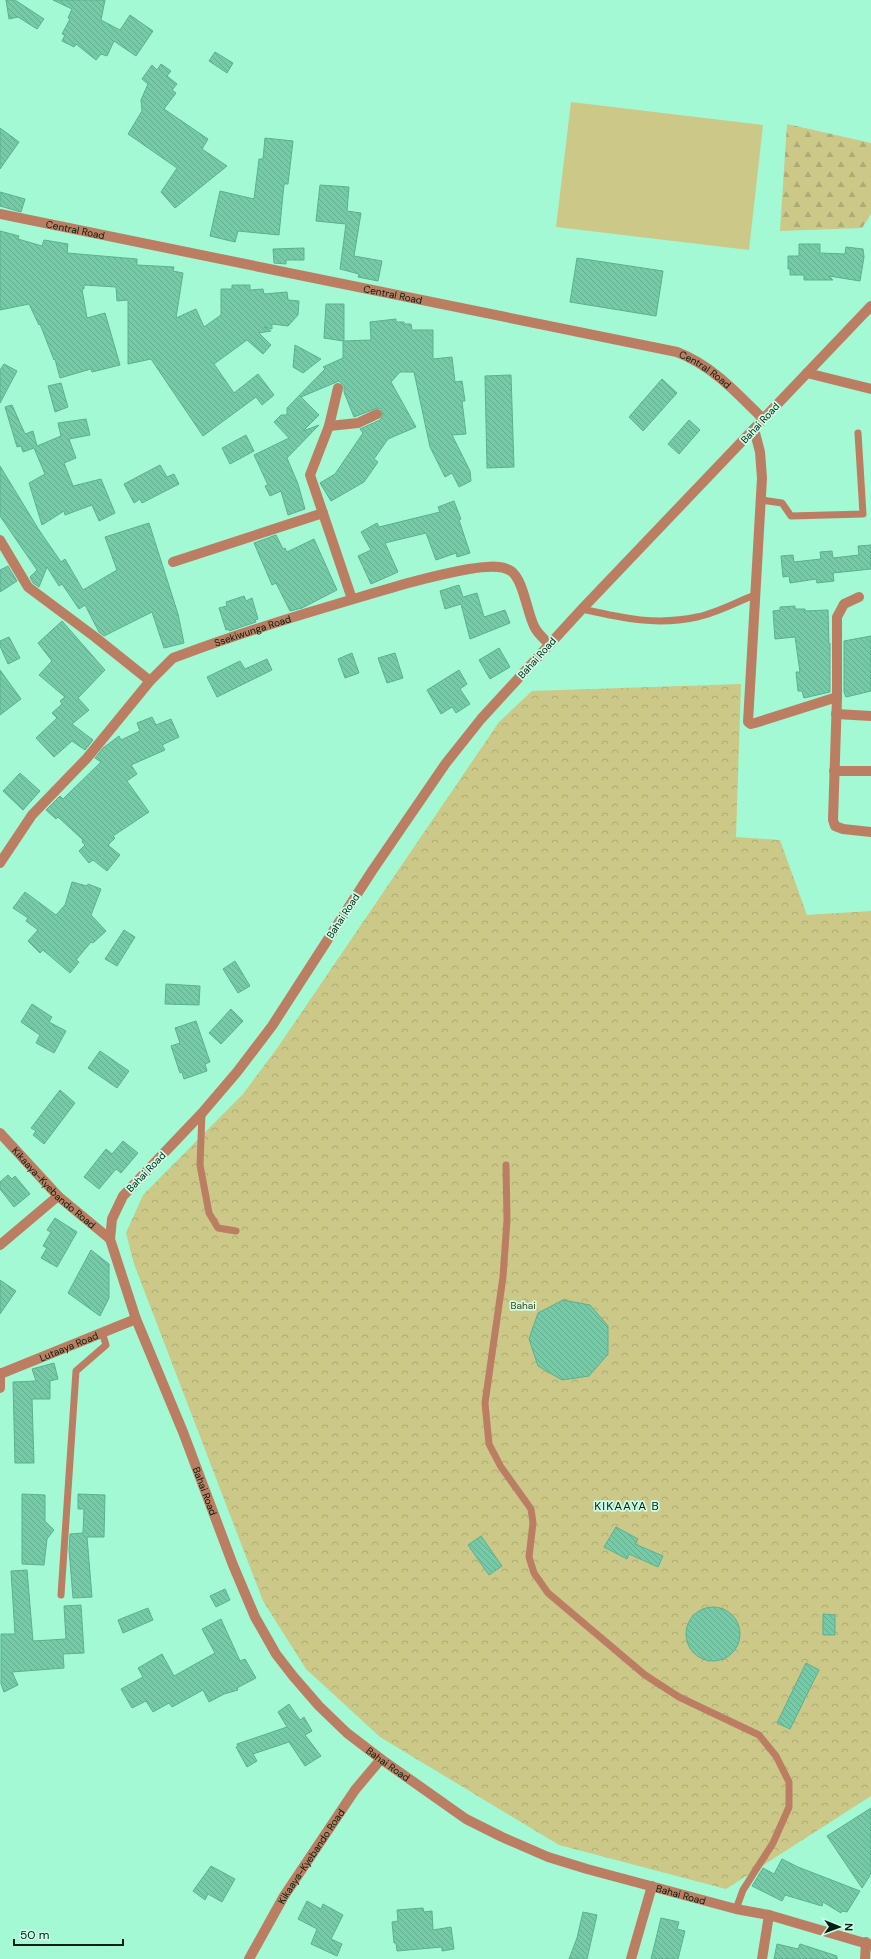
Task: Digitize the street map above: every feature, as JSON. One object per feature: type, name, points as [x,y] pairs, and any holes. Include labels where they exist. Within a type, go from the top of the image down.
[{"type":"street","name":"Central Road","points":[[0,214],[678,352],[710,368],[763,419]]},
{"type":"street","name":"Bahai Road","points":[[868,1943],[548,1857],[502,1837],[466,1818],[381,1759],[347,1733],[319,1706],[293,1676],[266,1639],[233,1565],[183,1432],[136,1319],[110,1239],[112,1219],[122,1196],[202,1113],[237,1072],[272,1026],[372,871],[446,763],[481,719],[582,609],[871,306]]},
{"type":"street","points":[[807,373],[871,389]]},
{"type":"street","points":[[338,388],[329,426],[310,475],[352,600]]},
{"type":"street","points":[[329,426],[358,423],[377,414]]},
{"type":"street","points":[[754,429],[760,452],[761,500],[748,722],[751,724],[755,723],[837,697]]},
{"type":"street","points":[[173,562],[323,513]]},
{"type":"street","points":[[0,540],[28,587],[95,637],[150,681]]},
{"type":"street","name":"Ssekiwunga Road","points":[[0,863],[32,815],[87,758],[150,681],[173,658],[258,628],[395,587],[470,569],[503,567],[512,572],[518,578],[528,613],[535,628],[550,644]]},
{"type":"street","points":[[859,597],[844,604],[837,617],[837,697],[833,820],[835,826],[843,829],[871,832]]},
{"type":"street","points":[[836,714],[871,716]]},
{"type":"street","points":[[834,771],[871,771]]},
{"type":"street","name":"Kikaaya-Kyebando Road","points":[[0,1133],[58,1196],[110,1239]]},
{"type":"street","points":[[0,1245],[58,1196]]},
{"type":"street","name":"Lutaaya Road","points":[[0,1374],[136,1319]]},
{"type":"street","points":[[0,1374],[0,1388]]},
{"type":"street","name":"Kikaaya-Kyebando Road","points":[[249,1959],[284,1896],[355,1790],[381,1759]]},
{"type":"street","points":[[632,1959],[652,1886]]},
{"type":"street","points":[[762,1959],[768,1915]]},
{"type":"street","points":[[865,1959],[868,1943]]},
{"type":"lane","points":[[761,500],[782,503],[792,516],[863,514],[858,433]]},
{"type":"lane","points":[[582,609],[634,620],[658,622],[698,617],[755,595]]},
{"type":"lane","points":[[202,1113],[200,1165],[209,1213],[218,1228],[236,1231]]},
{"type":"lane","points":[[506,1165],[506,1220],[503,1277],[485,1403],[489,1444],[501,1468],[530,1509],[533,1523],[529,1557],[534,1573],[548,1593],[645,1675],[679,1697],[759,1735],[776,1756],[790,1782],[789,1807],[773,1843],[743,1890],[736,1908]]},
{"type":"lane","points":[[61,1595],[76,1371],[106,1345],[102,1332]]},
{"type":"green space","points":[[571,102],[763,125],[749,250],[556,227]]},
{"type":"green space","points":[[787,124],[871,143],[871,214],[862,228],[780,231]]},
{"type":"green space","name":"Bahai","points":[[741,684],[736,837],[780,840],[807,915],[871,911],[871,1796],[726,1889],[559,1845],[380,1737],[306,1669],[263,1601],[134,1264],[126,1233],[143,1195],[243,1094],[278,1047],[499,722],[532,691]]},
{"type":"building","points":[[6,0],[15,0],[44,19],[37,29],[18,17],[9,19]]},
{"type":"building","points":[[53,0],[105,0],[101,20],[120,30],[130,15],[153,31],[136,56],[114,41],[107,56],[101,54],[96,60],[76,44],[74,47],[62,41],[65,35],[62,34],[70,19],[68,18],[72,9]]},
{"type":"building","points":[[215,52],[233,63],[227,73],[209,61]]},
{"type":"building","points":[[161,64],[171,71],[167,76],[177,84],[172,90],[176,93],[164,109],[208,139],[202,149],[227,166],[175,208],[161,192],[177,168],[128,134],[142,111],[141,100],[148,84],[142,79],[152,65],[157,70]]},
{"type":"building","points":[[0,128],[19,142],[0,169]]},
{"type":"building","points":[[265,138],[293,141],[288,184],[284,184],[279,235],[238,231],[235,242],[210,236],[220,191],[254,199],[259,159],[263,159]]},
{"type":"building","points":[[320,185],[349,187],[347,211],[361,213],[354,256],[382,261],[378,281],[358,277],[359,274],[340,269],[346,224],[316,221]]},
{"type":"building","points":[[0,192],[25,199],[21,212],[0,206]]},
{"type":"building","points":[[0,231],[19,236],[18,239],[42,246],[44,240],[68,244],[67,253],[137,259],[137,265],[174,267],[173,271],[183,273],[176,318],[196,309],[204,327],[221,315],[221,289],[232,289],[232,285],[250,285],[250,290],[263,289],[264,294],[287,292],[288,300],[299,301],[298,315],[288,326],[272,324],[272,329],[264,327],[271,331],[259,333],[271,345],[263,354],[247,340],[214,364],[234,393],[258,374],[274,395],[262,405],[256,397],[203,436],[151,359],[128,364],[128,300],[117,301],[116,287],[84,285],[84,289],[82,289],[87,318],[105,313],[120,365],[92,372],[91,369],[60,378],[55,359],[54,360],[40,324],[39,325],[29,304],[0,310]]},
{"type":"building","points":[[799,244],[820,244],[820,253],[845,254],[846,247],[863,249],[864,257],[860,281],[829,276],[833,280],[804,280],[804,275],[790,275],[790,269],[788,269],[788,256],[799,256]]},
{"type":"building","points":[[304,248],[304,260],[286,260],[286,264],[274,263],[273,249]]},
{"type":"building","points":[[577,258],[663,271],[656,316],[570,302]]},
{"type":"building","points":[[326,304],[344,304],[344,341],[371,340],[370,322],[396,319],[396,322],[411,324],[412,330],[433,330],[433,359],[452,357],[455,382],[462,381],[465,401],[462,401],[466,434],[452,435],[470,471],[471,481],[459,487],[452,473],[445,477],[430,447],[414,372],[400,372],[391,382],[416,427],[388,439],[374,459],[378,462],[364,482],[331,501],[320,483],[335,474],[363,433],[360,429],[380,420],[383,415],[381,409],[377,408],[354,417],[344,392],[344,386],[339,381],[301,397],[319,415],[303,431],[319,425],[287,458],[298,484],[305,509],[288,515],[281,491],[270,496],[265,486],[268,485],[254,455],[289,438],[274,422],[281,415],[287,415],[287,408],[325,369],[323,367],[343,358],[343,341],[324,338]]},
{"type":"building","points":[[295,345],[321,359],[303,373],[293,367]]},
{"type":"building","points":[[4,364],[17,371],[0,403],[0,370]]},
{"type":"building","points":[[511,375],[514,467],[487,468],[485,376]]},
{"type":"building","points":[[662,379],[677,393],[643,431],[629,417]]},
{"type":"building","points":[[61,383],[68,407],[55,412],[48,386]]},
{"type":"building","points":[[12,405],[25,434],[33,431],[37,446],[61,436],[58,423],[86,419],[90,435],[69,439],[76,458],[64,463],[73,486],[101,479],[115,513],[99,521],[92,505],[65,515],[64,511],[42,525],[29,483],[45,474],[34,448],[23,452],[21,446],[17,447],[5,407]]},
{"type":"building","points":[[689,420],[700,430],[679,454],[668,444]]},
{"type":"building","points":[[246,435],[254,451],[230,464],[222,448]]},
{"type":"building","points":[[160,465],[167,477],[174,474],[179,484],[142,503],[140,499],[134,503],[124,484]]},
{"type":"building","points":[[0,466],[39,530],[61,562],[65,559],[83,590],[117,570],[105,537],[149,523],[178,614],[184,643],[164,648],[152,612],[104,636],[99,632],[85,605],[79,609],[62,584],[59,586],[47,567],[39,587],[33,583],[30,577],[37,570],[0,516]]},
{"type":"building","points":[[454,501],[461,519],[459,520],[470,553],[457,557],[456,553],[436,560],[426,533],[385,543],[398,572],[371,584],[358,556],[371,550],[361,532],[377,523],[379,527],[440,512],[438,507]]},
{"type":"building","points":[[276,535],[283,549],[285,548],[287,552],[314,539],[337,590],[302,608],[290,611],[276,583],[272,585],[254,543]]},
{"type":"building","points":[[871,545],[871,569],[833,573],[834,581],[817,583],[816,579],[790,583],[789,576],[783,577],[781,556],[793,555],[794,562],[821,559],[820,552],[832,551],[833,558],[859,555],[858,546]]},
{"type":"building","points":[[8,566],[17,581],[0,592],[0,570]]},
{"type":"building","points":[[459,585],[463,597],[477,593],[484,617],[505,610],[510,623],[470,639],[461,604],[445,609],[440,591]]},
{"type":"building","points":[[244,596],[246,601],[252,598],[258,619],[255,620],[256,622],[229,631],[229,629],[226,630],[219,608],[227,606],[226,602]]},
{"type":"building","points":[[795,606],[795,609],[805,609],[805,611],[828,610],[830,692],[804,698],[802,691],[798,691],[796,672],[800,672],[795,637],[775,639],[773,611],[780,610],[780,607]]},
{"type":"building","points":[[62,621],[105,670],[78,698],[89,710],[72,724],[93,740],[85,750],[72,741],[54,757],[36,738],[57,718],[52,713],[62,704],[60,701],[65,697],[39,675],[52,661],[38,643]]},
{"type":"building","points":[[871,636],[871,691],[846,697],[844,692],[844,641]]},
{"type":"building","points":[[9,637],[20,658],[8,664],[0,646],[0,641]]},
{"type":"building","points":[[499,648],[510,667],[490,679],[479,660]]},
{"type":"building","points":[[352,653],[359,673],[345,678],[338,659]]},
{"type":"building","points":[[395,653],[403,678],[387,683],[378,658]]},
{"type":"building","points":[[267,659],[272,670],[217,697],[207,677],[240,661],[245,669]]},
{"type":"building","points":[[0,670],[21,699],[0,715]]},
{"type":"building","points":[[459,670],[467,684],[460,689],[470,704],[456,713],[452,707],[441,714],[427,690]]},
{"type":"building","points":[[152,717],[156,725],[171,719],[179,737],[162,745],[165,750],[131,765],[137,774],[127,781],[149,812],[113,836],[115,838],[108,845],[120,855],[107,871],[93,860],[89,863],[79,851],[85,845],[82,842],[83,840],[58,817],[56,819],[46,810],[60,796],[63,799],[101,762],[95,758],[103,748],[119,736],[121,740],[140,731],[137,723]]},
{"type":"building","points":[[20,773],[40,791],[23,810],[3,791]]},
{"type":"building","points":[[72,882],[87,886],[88,884],[101,889],[91,915],[106,931],[93,943],[91,942],[76,960],[79,962],[70,973],[43,950],[40,953],[28,941],[38,930],[26,921],[28,918],[13,908],[25,892],[56,915],[65,905]]},
{"type":"building","points":[[124,930],[135,937],[117,966],[105,959]]},
{"type":"building","points":[[235,961],[250,986],[238,993],[223,969]]},
{"type":"building","points":[[166,984],[200,986],[199,1005],[165,1004]]},
{"type":"building","points":[[32,1004],[52,1017],[49,1022],[66,1031],[54,1053],[36,1043],[40,1035],[21,1022]]},
{"type":"building","points":[[231,1009],[243,1021],[221,1044],[209,1033]]},
{"type":"building","points":[[196,1021],[210,1062],[205,1064],[207,1071],[184,1079],[182,1072],[180,1073],[171,1046],[180,1043],[175,1028]]},
{"type":"building","points":[[100,1051],[129,1071],[117,1088],[88,1068]]},
{"type":"building","points":[[60,1090],[75,1103],[44,1144],[33,1135],[36,1131],[31,1128]]},
{"type":"building","points":[[123,1141],[138,1153],[121,1173],[116,1169],[99,1189],[84,1177],[106,1149],[112,1154]]},
{"type":"building","points":[[8,1175],[12,1179],[15,1176],[30,1194],[14,1207],[0,1189],[0,1182]]},
{"type":"building","points":[[55,1218],[77,1232],[57,1267],[41,1258],[47,1248],[43,1246],[51,1232],[47,1230]]},
{"type":"building","points":[[91,1250],[109,1264],[109,1298],[100,1316],[68,1293]]},
{"type":"building","points":[[0,1280],[16,1291],[0,1314]]},
{"type":"building","points":[[563,1300],[590,1305],[608,1326],[608,1354],[589,1376],[562,1380],[538,1366],[529,1339],[538,1313]]},
{"type":"building","points":[[54,1363],[58,1379],[50,1381],[50,1399],[32,1399],[34,1463],[15,1463],[13,1382],[36,1381],[32,1369]]},
{"type":"building","points":[[22,1494],[45,1495],[45,1521],[54,1530],[47,1539],[44,1565],[22,1564]]},
{"type":"building","points":[[78,1494],[105,1495],[104,1537],[87,1537],[92,1597],[73,1598],[69,1549],[70,1534],[83,1533],[84,1509],[78,1509]]},
{"type":"building","points":[[616,1527],[638,1539],[635,1544],[663,1556],[658,1567],[629,1554],[627,1559],[604,1547]]},
{"type":"building","points":[[481,1536],[502,1566],[489,1575],[468,1545]]},
{"type":"building","points":[[27,1570],[33,1641],[66,1639],[64,1606],[81,1605],[84,1653],[63,1654],[64,1668],[12,1672],[18,1685],[4,1692],[1,1684],[1,1634],[15,1634],[11,1571]]},
{"type":"building","points":[[225,1589],[230,1600],[216,1607],[210,1596]]},
{"type":"building","points":[[708,1607],[718,1607],[728,1611],[736,1619],[740,1629],[740,1639],[736,1649],[728,1657],[718,1661],[708,1661],[698,1657],[690,1649],[686,1639],[686,1629],[690,1619],[698,1611]]},
{"type":"building","points":[[148,1608],[153,1620],[123,1633],[118,1620]]},
{"type":"building","points":[[823,1614],[835,1615],[835,1635],[823,1635]]},
{"type":"building","points":[[221,1619],[240,1661],[245,1659],[256,1678],[237,1688],[238,1690],[224,1694],[209,1702],[203,1690],[172,1707],[169,1703],[153,1712],[146,1701],[132,1708],[121,1689],[143,1677],[138,1668],[162,1654],[174,1676],[215,1653],[202,1629]]},
{"type":"building","points":[[806,1663],[819,1670],[790,1729],[777,1723]]},
{"type":"building","points":[[289,1704],[300,1720],[304,1717],[312,1731],[305,1735],[321,1756],[305,1766],[289,1742],[253,1754],[257,1761],[247,1767],[236,1747],[238,1746],[237,1744],[287,1727],[278,1712]]},
{"type":"building","points":[[871,1808],[871,1874],[862,1888],[827,1836]]},
{"type":"building","points":[[782,1859],[798,1867],[860,1891],[847,1912],[842,1911],[841,1913],[823,1902],[822,1906],[785,1895],[782,1901],[752,1886],[763,1868],[774,1874]]},
{"type":"building","points":[[211,1866],[235,1879],[222,1902],[208,1894],[205,1900],[193,1891]]},
{"type":"building","points":[[307,1901],[321,1909],[323,1904],[343,1915],[331,1939],[342,1944],[337,1956],[311,1944],[317,1929],[298,1919]]},
{"type":"building","points":[[423,1908],[424,1912],[432,1911],[433,1930],[451,1927],[454,1949],[442,1951],[442,1947],[397,1951],[396,1943],[394,1943],[392,1922],[398,1921],[397,1910]]},
{"type":"building","points":[[583,1912],[597,1915],[587,1959],[569,1959],[577,1938]]},
{"type":"building","points":[[661,1918],[679,1922],[677,1929],[685,1931],[678,1959],[651,1959]]},
{"type":"building","points":[[777,1944],[798,1949],[800,1944],[837,1956],[837,1959],[774,1959]]},
{"type":"district","name":"KIKAAYA B","points":[[627,1506]]}]
